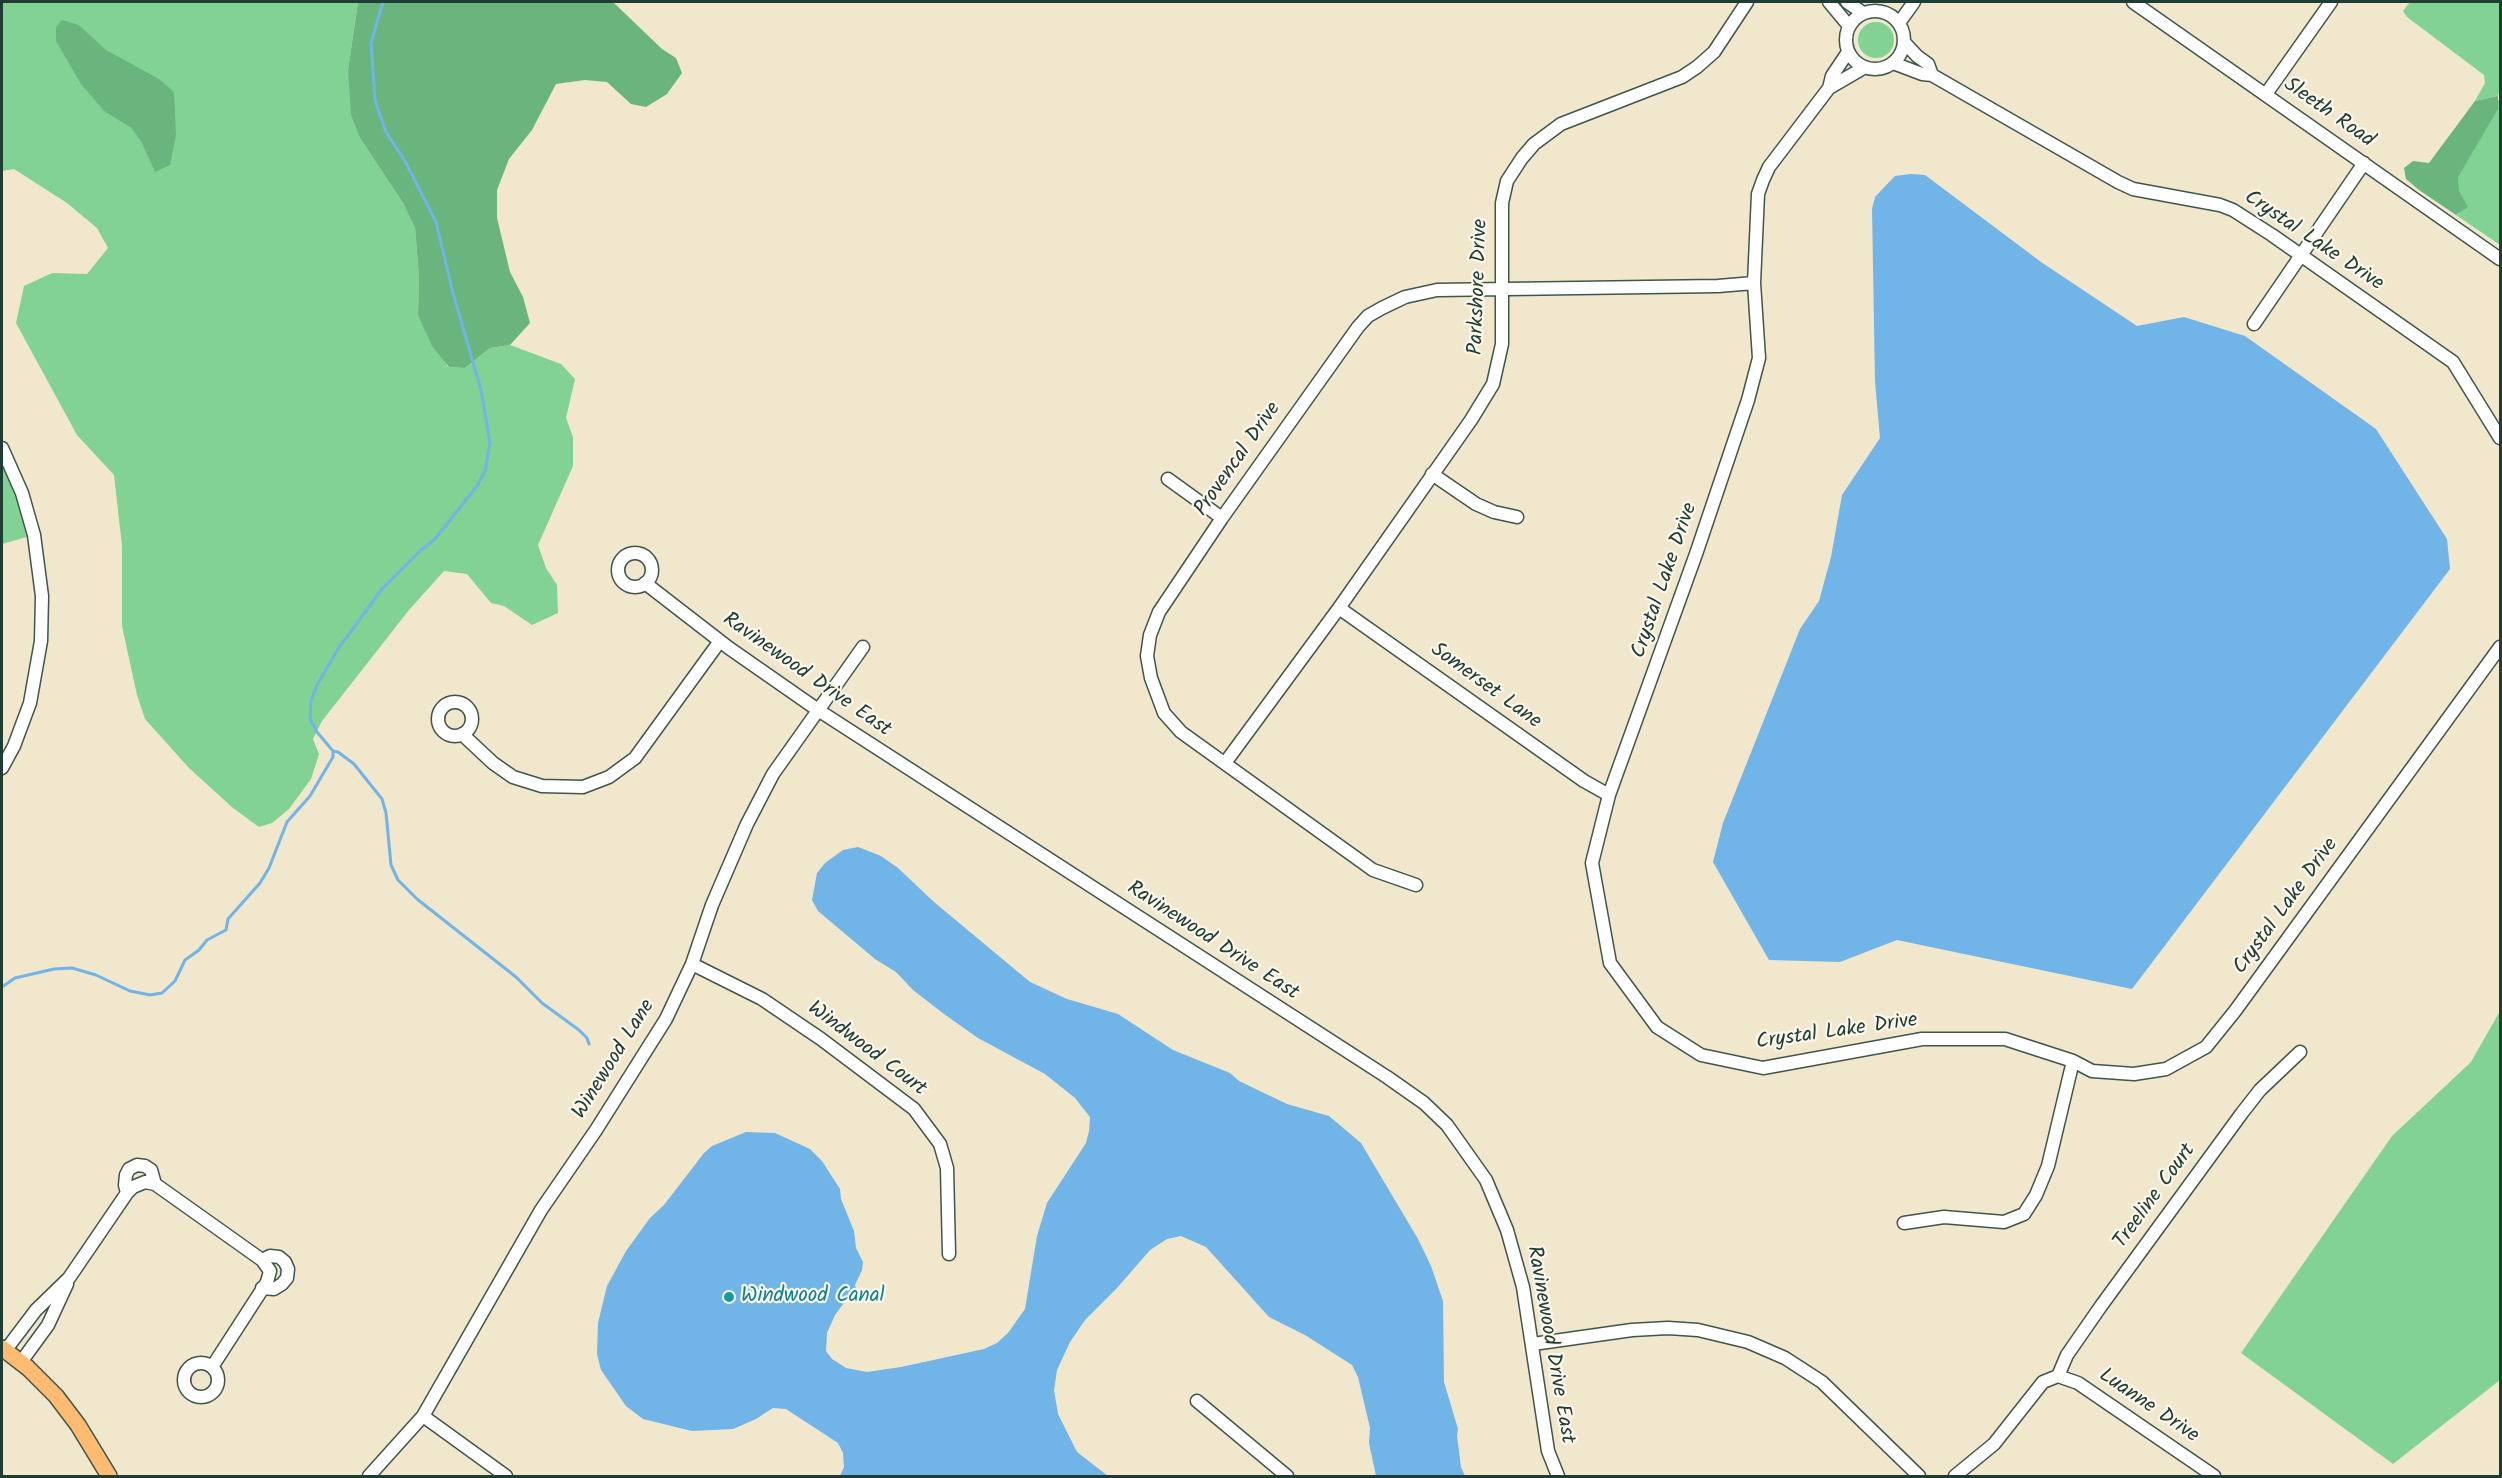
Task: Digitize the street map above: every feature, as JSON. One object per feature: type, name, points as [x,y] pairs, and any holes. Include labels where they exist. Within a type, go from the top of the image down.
[{"type":"main road","points":[[3,1350],[21,1362],[42,1381],[68,1411],[109,1476]]},
{"type":"street","name":"Parkshore Drive","points":[[1226,763],[1339,608],[1493,384],[1502,344],[1502,203],[1507,181],[1522,158],[1534,144],[1561,124],[1682,77],[1697,67],[1714,52],[1747,2]]},
{"type":"street","points":[[1829,2],[1849,26]]},
{"type":"street","points":[[1847,2],[1863,13],[1883,12],[1899,23],[1904,42],[1900,54],[1893,63]]},
{"type":"street","points":[[1883,12],[1891,2]]},
{"type":"street","points":[[1899,23],[1914,2]]},
{"type":"street","name":"Sleeth Road","points":[[2133,2],[2500,259]]},
{"type":"street","points":[[2266,94],[2331,2]]},
{"type":"street","points":[[1863,13],[1849,26],[1846,34],[1848,52],[1858,64],[1865,67]]},
{"type":"street","name":"Crystal Lake Drive","points":[[1904,42],[1928,64],[1932,75]]},
{"type":"street","name":"Crystal Lake Drive","points":[[1829,88],[1832,76],[1848,52]]},
{"type":"street","name":"Crystal Lake Drive","points":[[2500,438],[2453,362],[2233,210],[2220,205],[2133,189],[1932,75],[1922,74],[1893,63],[1879,68],[1865,67],[1829,88],[1769,167],[1758,194],[1754,283],[1759,358],[1751,390],[1684,587],[1609,795],[1592,862],[1610,963],[1657,1027],[1701,1055],[1763,1068],[1922,1039],[2005,1039],[2073,1060],[2092,1071],[2134,1074],[2166,1069],[2206,1047],[2249,992],[2500,647]]},
{"type":"street","points":[[2254,324],[2364,163]]},
{"type":"street","name":"Provencal Drive","points":[[1416,885],[1373,870],[1181,732],[1164,713],[1151,678],[1147,656],[1149,635],[1159,612],[1222,518],[1368,316],[1405,297],[1437,290],[1718,286],[1754,283]]},
{"type":"street","points":[[2,448],[22,493],[34,535],[42,596],[40,641],[30,702],[14,746],[2,768]]},
{"type":"street","points":[[1432,474],[1476,504],[1494,512],[1517,517]]},
{"type":"street","points":[[1168,479],[1222,518]]},
{"type":"street","name":"Ravinewood Drive East","points":[[645,583],[720,641],[818,710],[1424,1103],[1447,1125],[1486,1180],[1496,1202],[1523,1287],[1547,1445],[1558,1476]]},
{"type":"street","name":"Somerset Lane","points":[[1339,608],[1584,781],[1609,795]]},
{"type":"street","points":[[462,735],[493,764],[513,777],[542,786],[583,787],[609,777],[635,758],[720,641]]},
{"type":"street","name":"Winewood Lane","points":[[369,1476],[423,1416],[541,1210],[596,1130],[660,1029],[692,964],[712,905],[747,824],[773,774],[863,647]]},
{"type":"street","name":"Windwood Court","points":[[692,964],[762,999],[821,1039],[914,1109],[940,1144],[947,1168],[949,1254]]},
{"type":"street","name":"Treeline Court","points":[[2058,1376],[2067,1355],[2101,1306],[2242,1113],[2260,1090],[2300,1052]]},
{"type":"street","points":[[1904,1223],[1944,1217],[2004,1222],[2024,1214],[2036,1195],[2048,1166],[2073,1060]]},
{"type":"street","points":[[127,1193],[126,1175],[129,1169],[137,1165],[151,1170],[155,1184]]},
{"type":"street","points":[[21,1362],[48,1325],[69,1278],[127,1193],[138,1184],[145,1182],[155,1184],[262,1260],[270,1271],[262,1288],[212,1367]]},
{"type":"street","points":[[262,1260],[270,1256],[279,1257],[288,1269],[287,1278],[282,1284],[274,1289],[262,1288]]},
{"type":"street","points":[[3,1350],[36,1310],[69,1278]]},
{"type":"street","points":[[1533,1344],[1632,1330],[1668,1328],[1698,1330],[1748,1342],[1785,1358],[1822,1382],[1918,1476]]},
{"type":"street","points":[[1954,1476],[1994,1444],[2043,1382],[2058,1376]]},
{"type":"street","name":"Luanne Drive","points":[[2058,1376],[2078,1383],[2214,1476]]},
{"type":"street","points":[[1197,1401],[1287,1476]]},
{"type":"street","points":[[423,1416],[506,1476]]},
{"type":"green space","points":[[2,2],[358,2],[348,70],[360,138],[403,203],[415,228],[419,277],[418,315],[448,367],[465,368],[490,348],[510,345],[561,364],[575,379],[566,418],[573,437],[573,466],[538,545],[546,568],[557,585],[558,613],[532,625],[504,606],[491,603],[467,574],[444,571],[409,610],[322,721],[313,739],[319,754],[311,779],[289,809],[272,823],[259,827],[233,808],[189,768],[145,719],[137,695],[122,626],[122,546],[114,475],[77,435],[16,323],[24,286],[52,273],[87,274],[108,248],[97,228],[67,203],[14,169],[2,171]],"holes":[[[79,25],[105,50],[155,171],[141,140],[131,128],[105,112]]]},
{"type":"green space","points":[[358,2],[613,2],[662,49],[676,58],[682,73],[667,94],[646,107],[631,104],[607,82],[585,80],[556,84],[532,130],[509,159],[497,190],[497,218],[510,272],[523,297],[530,323],[510,345],[490,348],[465,368],[449,367],[432,346],[418,315],[419,277],[415,228],[403,203],[360,138],[351,115],[348,70]]},
{"type":"green space","points":[[2410,2],[2500,2],[2500,87],[2498,96],[2475,101],[2485,83],[2484,75],[2407,17],[2403,11]]},
{"type":"green space","points":[[62,20],[79,25],[106,50],[159,79],[174,92],[176,135],[170,165],[155,172],[141,141],[131,128],[105,112],[81,84],[56,41],[56,27]]},
{"type":"green space","points":[[1876,22],[1889,27],[1894,40],[1889,53],[1876,58],[1863,53],[1858,40],[1863,27]]},
{"type":"green space","points":[[2498,96],[2498,109],[2458,177],[2459,191],[2468,207],[2456,215],[2406,179],[2404,168],[2413,161],[2429,163],[2475,101]]},
{"type":"green space","points":[[2500,98],[2500,245],[2456,215],[2460,213],[2434,193]]},
{"type":"green space","points":[[2,448],[34,535],[2,544]]},
{"type":"green space","points":[[2500,1011],[2500,1380],[2393,1464],[2241,1353],[2392,1136],[2471,1062]]},
{"type":"water","points":[[1925,175],[2041,262],[2137,326],[2184,317],[2245,336],[2376,429],[2447,539],[2450,569],[2132,989],[1897,940],[1840,962],[1769,960],[1713,862],[1723,823],[1800,629],[1819,601],[1831,557],[1842,495],[1880,438],[1875,381],[1872,209],[1875,197],[1895,176]]},
{"type":"water","points":[[858,847],[881,856],[898,868],[934,902],[1030,982],[1067,999],[1118,1014],[1173,1050],[1230,1073],[1239,1081],[1287,1104],[1329,1116],[1361,1143],[1418,1239],[1431,1266],[1443,1301],[1444,1382],[1458,1429],[1461,1467],[1465,1476],[1376,1476],[1369,1443],[1370,1428],[1358,1377],[1352,1365],[1305,1335],[1269,1317],[1206,1247],[1181,1236],[1167,1239],[1150,1250],[1085,1320],[1070,1342],[1057,1370],[1054,1390],[1058,1414],[1077,1452],[1108,1476],[840,1476],[844,1467],[843,1453],[838,1443],[786,1409],[773,1408],[756,1419],[733,1429],[692,1431],[643,1419],[626,1406],[601,1370],[597,1354],[598,1323],[607,1286],[626,1251],[650,1218],[664,1205],[704,1153],[712,1146],[746,1132],[775,1133],[810,1149],[822,1161],[840,1189],[841,1199],[854,1231],[856,1248],[863,1262],[855,1285],[857,1293],[847,1299],[835,1315],[827,1333],[826,1351],[832,1359],[846,1368],[867,1372],[984,1349],[997,1343],[1008,1333],[1025,1309],[1037,1236],[1047,1203],[1086,1143],[1090,1117],[1075,1098],[1045,1074],[978,1038],[944,1014],[913,990],[896,972],[875,959],[818,911],[812,900],[817,873],[825,863],[843,850]]},
{"type":"waterway","points":[[383,2],[371,43],[375,100],[386,132],[405,161],[436,222],[453,293],[481,390],[490,443],[485,471],[477,486],[435,539],[382,589],[338,649],[317,685],[311,701],[310,719],[317,732],[333,751],[354,764],[382,799],[386,813],[391,865],[398,880],[417,899],[516,977],[542,1003],[579,1030],[587,1038],[589,1044]]},
{"type":"waterway","points":[[2,987],[15,978],[54,969],[72,968],[96,975],[130,991],[150,995],[162,993],[175,981],[185,960],[199,950],[207,940],[226,930],[228,919],[260,883],[269,868],[287,822],[310,796],[333,757],[333,751]]},
{"type":"place","name":"Windwood Canal","points":[[729,1297]]}]
